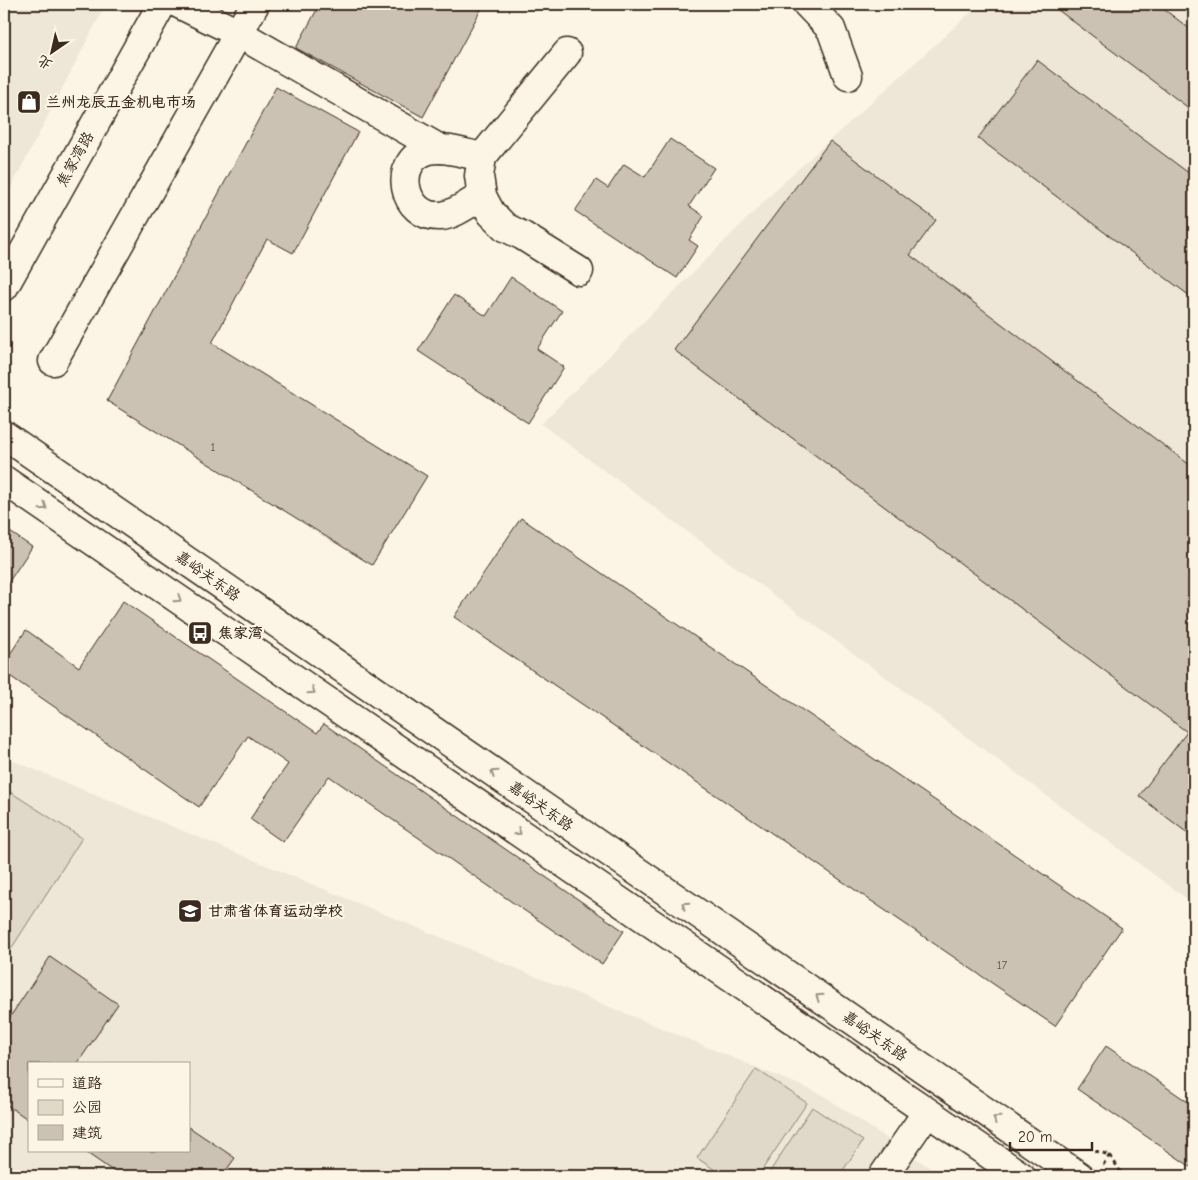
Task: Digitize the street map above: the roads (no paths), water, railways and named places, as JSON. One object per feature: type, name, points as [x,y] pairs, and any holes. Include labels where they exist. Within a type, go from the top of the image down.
[{"type":"main road","name":"焦家湾路","points":[[4,288],[162,4]]},
{"type":"main road","points":[[179,4],[238,33],[440,149]]},
{"type":"main road","points":[[53,361],[255,4]]},
{"type":"main road","points":[[807,4],[830,29],[848,76]]},
{"type":"main road","points":[[567,53],[482,157],[479,176],[482,196],[491,213],[505,228],[523,236],[580,272]]},
{"type":"main road","points":[[482,157],[440,149],[429,150],[419,155],[411,163],[406,173],[404,184],[412,204],[426,214],[442,216],[453,213],[482,196]]},
{"type":"main road","name":"嘉峪关东路","points":[[4,435],[1079,1176]]},
{"type":"main road","points":[[4,480],[1021,1176]]},
{"type":"main road","points":[[883,1176],[927,1112]]},
{"type":"place","name":"兰州龙辰五金机电市场","points":[[29,102]]},
{"type":"place","name":"焦家湾","points":[[200,633]]},
{"type":"place","name":"甘肃省体育运动学校","points":[[190,911]]}]
